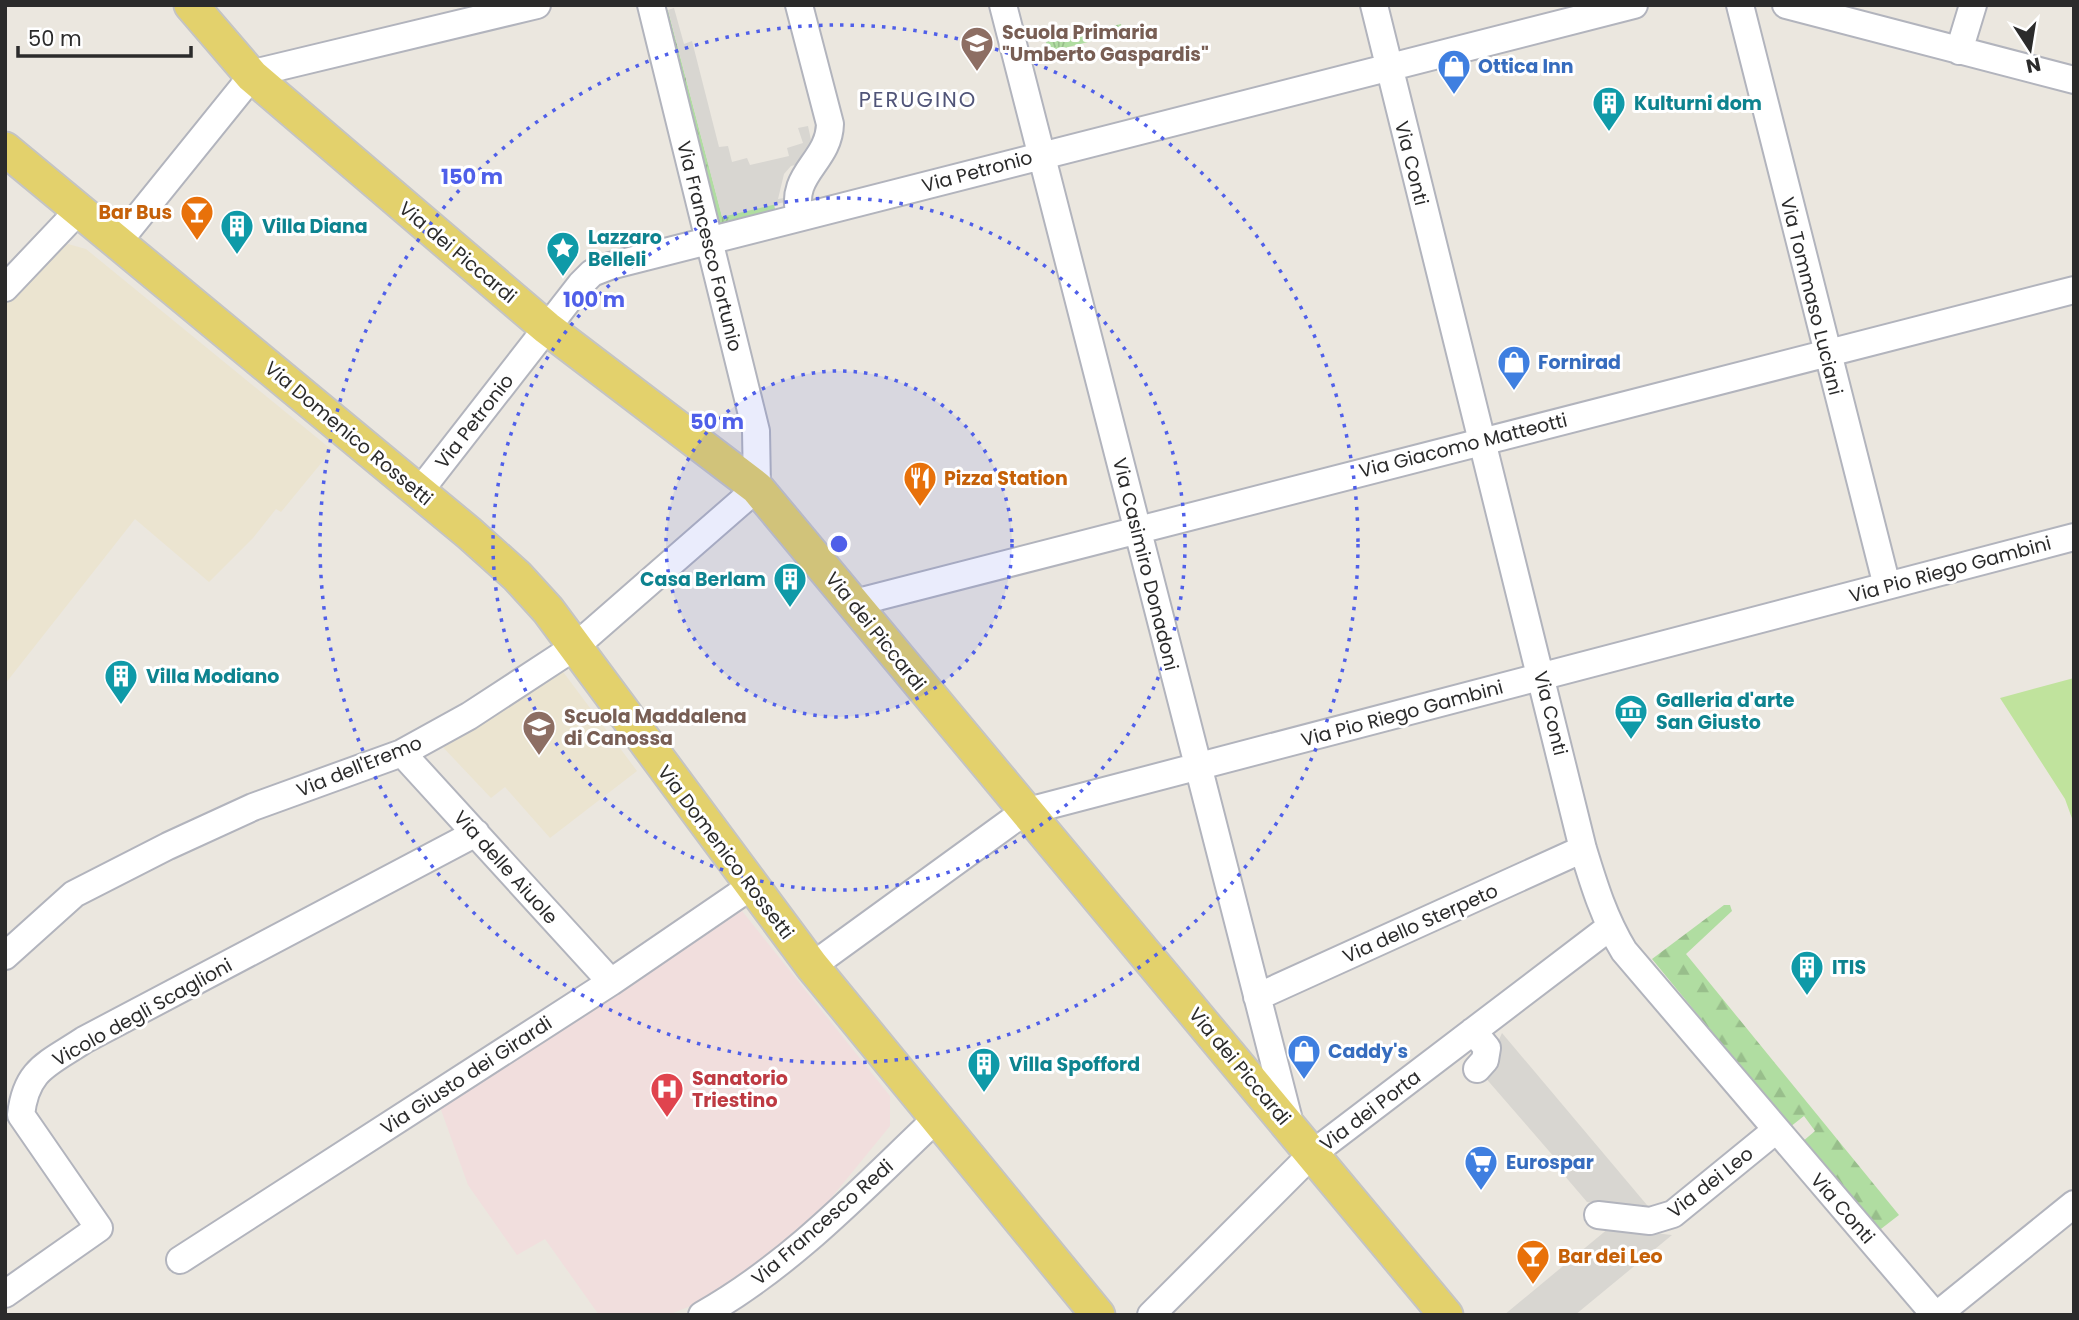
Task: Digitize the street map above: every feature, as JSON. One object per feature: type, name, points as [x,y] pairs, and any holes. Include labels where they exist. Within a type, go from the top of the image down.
[{"type":"main road","name":"Via dei Piccardi","points":[[191,5],[252,76],[547,328],[757,488],[1024,812],[1290,1124],[1446,1315]]},
{"type":"main road","name":"Via Domenico Rossetti","points":[[5,149],[517,576],[576,646],[750,887],[812,966],[1098,1315]]},
{"type":"street","points":[[118,242],[252,76],[272,66],[454,14],[537,5]]},
{"type":"street","name":"Via Francesco Fortunio","points":[[651,5],[756,431],[757,488]]},
{"type":"street","points":[[799,5],[830,124],[830,138],[797,191],[795,201],[800,217]]},
{"type":"street","name":"Via Casimiro Donadoni","points":[[1003,5],[1290,1124]]},
{"type":"street","name":"Via Conti","points":[[1374,5],[1583,849],[1597,896],[1610,927],[1624,951],[1936,1315]]},
{"type":"street","name":"Via Petronio","points":[[419,492],[592,273],[1041,154],[1634,5]]},
{"type":"street","name":"Via Tommaso Luciani","points":[[1740,5],[1887,586]]},
{"type":"street","points":[[1786,5],[1819,10],[1959,51],[2074,80]]},
{"type":"street","points":[[1959,51],[1973,5]]},
{"type":"street","points":[[5,288],[79,210]]},
{"type":"street","name":"Via Giacomo Matteotti","points":[[854,603],[2074,290]]},
{"type":"street","name":"Via dell'Eremo","points":[[5,956],[74,894],[253,807],[402,753],[469,716],[576,646],[757,488]]},
{"type":"street","name":"Via Pio Riego Gambini","points":[[812,966],[1024,812],[2074,537]]},
{"type":"street","name":"Via delle Aiuole","points":[[402,753],[611,982]]},
{"type":"street","name":"Vicolo degli Scaglioni","points":[[5,1294],[99,1228],[21,1115],[23,1090],[38,1070],[84,1040],[475,833]]},
{"type":"street","name":"Via dello Sterpeto","points":[[1257,997],[1583,849]]},
{"type":"street","name":"Via Giusto dei Girardi","points":[[180,1260],[611,982],[750,887]]},
{"type":"street","name":"Via dei Porta","points":[[1151,1315],[1312,1154],[1610,927]]},
{"type":"street","points":[[1473,1031],[1487,1054],[1478,1069]]},
{"type":"street","name":"Via Francesco Redi","points":[[702,1315],[740,1293],[774,1268],[936,1119]]},
{"type":"street","name":"Via dei Leo","points":[[1598,1215],[1650,1221],[1673,1214],[1776,1130]]},
{"type":"street","points":[[1936,1315],[2074,1204]]},
{"type":"shaded area","points":[[674,8],[684,44],[692,41],[719,147],[728,146],[732,162],[747,158],[750,165],[789,156],[787,148],[803,143],[798,128],[808,126],[813,149],[804,163],[791,166],[784,174],[778,199],[784,198],[785,202],[722,217],[668,10]]},
{"type":"shaded area","points":[[68,244],[86,249],[332,450],[281,512],[276,509],[253,538],[209,582],[135,519],[5,684],[5,306],[48,255],[58,247]]},
{"type":"shaded area","name":"Scuola Maddalena di Canossa","points":[[558,665],[637,771],[550,838],[505,787],[491,798],[439,743]]},
{"type":"shaded area","name":"Sanatorio Triestino","points":[[742,911],[890,1096],[890,1126],[818,1214],[738,1280],[693,1305],[668,1315],[599,1315],[545,1239],[517,1255],[468,1185],[440,1107]]},
{"type":"shaded area","points":[[1502,1033],[1652,1211],[1587,1202],[1552,1161],[1555,1158],[1483,1075]]},
{"type":"shaded area","points":[[1609,1228],[1672,1235],[1575,1315],[1504,1315]]},
{"type":"green space","points":[[668,10],[722,216],[774,204],[776,214],[715,228],[661,11]]},
{"type":"green space","points":[[1121,24],[1123,33],[1049,52],[1046,42]]},
{"type":"green space","points":[[2074,678],[2074,824],[2065,799],[2000,698]]},
{"type":"green space","points":[[1724,905],[1730,905],[1732,911],[1686,954],[1899,1215],[1877,1232],[1802,1142],[1815,1131],[1804,1116],[1790,1127],[1652,959]]},
{"type":"place","name":"Scuola Primaria \"Umberto Gaspardis\"","points":[[977,73]]},
{"type":"place","name":"Ottica Inn","points":[[1454,96]]},
{"type":"place","name":"Kulturni dom","points":[[1609,133]]},
{"type":"place","name":"Bar Bus","points":[[197,242]]},
{"type":"place","name":"Villa Diana","points":[[237,256]]},
{"type":"place","name":"Lazzaro Belleli","points":[[563,278]]},
{"type":"place","name":"Fornirad","points":[[1514,392]]},
{"type":"place","name":"Pizza Station","points":[[920,508]]},
{"type":"place","name":"Casa Berlam","points":[[790,609]]},
{"type":"place","name":"Villa Modiano","points":[[121,706]]},
{"type":"place","name":"Galleria d'arte San Giusto","points":[[1631,741]]},
{"type":"place","name":"Scuola Maddalena di Canossa","points":[[539,757]]},
{"type":"place","name":"ITIS","points":[[1807,997]]},
{"type":"place","name":"Caddy's","points":[[1304,1081]]},
{"type":"place","name":"Villa Spofford","points":[[984,1094]]},
{"type":"place","name":"Sanatorio Triestino","points":[[667,1119]]},
{"type":"place","name":"Eurospar","points":[[1481,1192]]},
{"type":"place","name":"Bar dei Leo","points":[[1533,1286]]},
{"type":"district","name":"PERUGINO","points":[[918,100]]}]
